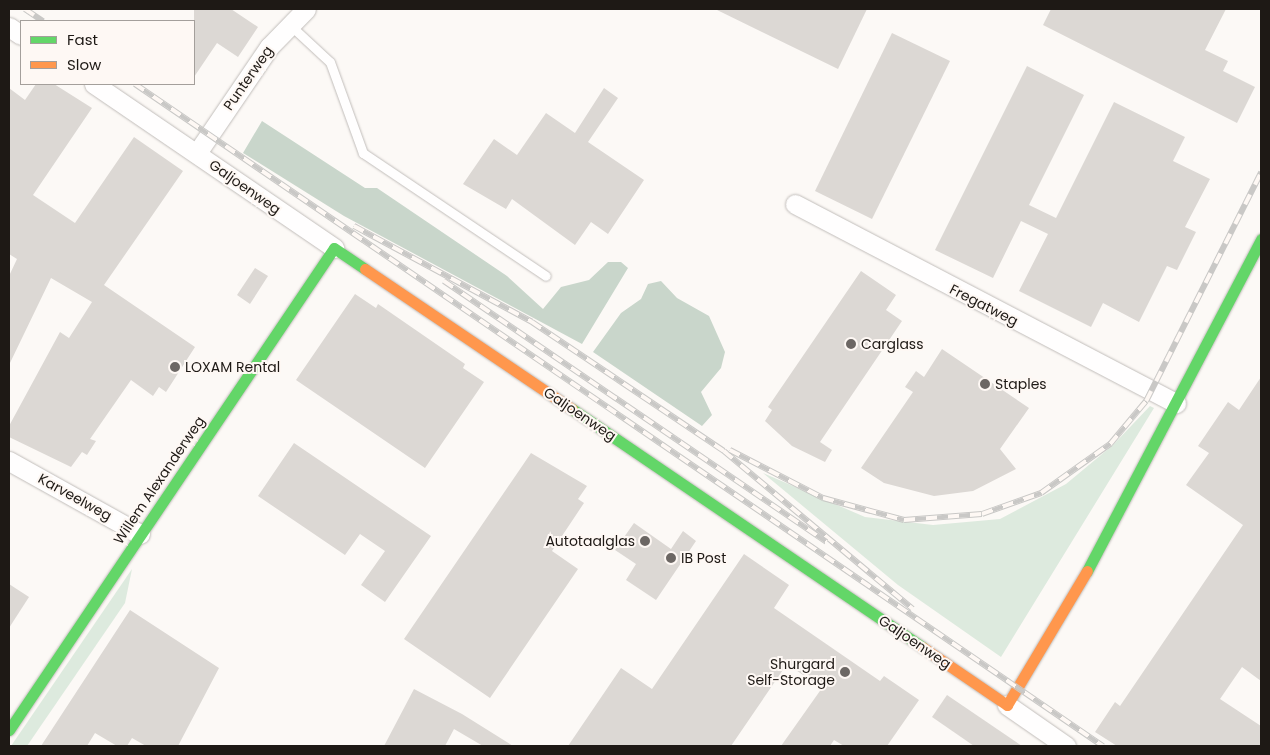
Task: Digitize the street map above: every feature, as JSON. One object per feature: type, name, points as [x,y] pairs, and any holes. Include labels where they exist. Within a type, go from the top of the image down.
[{"type":"street","name":"Punterweg","points":[[197,153],[269,47],[306,9]]},
{"type":"street","points":[[9,27],[20,34]]},
{"type":"street","name":"Galjoenweg","points":[[95,85],[1066,746]]},
{"type":"street","name":"Fregatweg","points":[[795,204],[1176,402]]},
{"type":"street","points":[[1007,705],[1097,554],[1261,239]]},
{"type":"street","name":"Willem Alexanderweg","points":[[9,730],[334,248]]},
{"type":"street","name":"Karveelweg","points":[[9,460],[140,534]]},
{"type":"lane","points":[[290,25],[330,62],[363,153],[546,276]]},
{"type":"shaded area","points":[[262,121],[365,188],[377,188],[507,276],[543,309],[561,287],[589,280],[608,262],[621,262],[628,268],[582,344],[344,216],[243,153]]},
{"type":"shaded area","points":[[661,281],[677,298],[709,316],[725,352],[721,368],[701,392],[712,415],[702,426],[593,352],[621,313],[641,299],[648,284]]},
{"type":"shaded area","points":[[1150,406],[1154,408],[1001,657],[898,585],[763,473],[865,517],[933,525],[1000,519],[1066,484],[1113,445]]},
{"type":"shaded area","points":[[132,569],[125,603],[27,746],[11,746]]},
{"type":"building","points":[[194,9],[231,9],[258,27],[238,57],[217,43],[195,76]]},
{"type":"building","points":[[715,9],[867,9],[838,69]]},
{"type":"building","points":[[1051,9],[1226,9],[1205,50],[1228,61],[1223,71],[1255,87],[1237,123],[1043,25]]},
{"type":"building","points":[[892,33],[950,61],[872,219],[815,191]]},
{"type":"building","points":[[1027,66],[1084,95],[1029,205],[1056,218],[1114,102],[1185,137],[1173,161],[1210,179],[1185,227],[1196,232],[1177,270],[1167,266],[1139,322],[1103,303],[1091,327],[1019,291],[1048,234],[1021,221],[993,278],[935,250]]},
{"type":"building","points":[[35,85],[56,85],[92,108],[33,195],[75,223],[134,137],[183,171],[104,285],[195,347],[166,392],[159,387],[153,396],[131,380],[90,439],[96,441],[87,455],[82,452],[71,467],[9,437],[9,426],[60,332],[69,338],[92,302],[51,278],[9,365],[9,276],[17,259],[9,254],[9,88],[25,100]]},
{"type":"building","points":[[604,88],[618,98],[588,142],[644,180],[608,234],[591,222],[575,245],[512,199],[506,209],[463,184],[494,139],[517,155],[546,113],[575,133]]},
{"type":"building","points":[[255,268],[268,276],[250,304],[237,295]]},
{"type":"building","points":[[861,271],[896,295],[886,310],[902,321],[820,442],[832,450],[825,462],[792,446],[765,421],[772,410],[768,407]]},
{"type":"building","points":[[355,294],[376,308],[378,304],[465,364],[463,368],[484,382],[425,468],[296,380]]},
{"type":"building","points":[[942,349],[1029,408],[1000,449],[1016,469],[973,491],[934,496],[884,483],[861,468],[913,392],[905,387],[916,371],[924,377]]},
{"type":"building","points":[[1261,377],[1261,681],[1242,667],[1220,699],[1261,726],[1261,746],[1117,746],[1095,732],[1115,702],[1120,706],[1243,525],[1186,485],[1209,453],[1198,446],[1228,402],[1239,410]]},
{"type":"building","points":[[294,443],[431,536],[385,602],[361,585],[385,551],[360,534],[345,555],[258,496]]},
{"type":"building","points":[[531,453],[587,486],[578,499],[584,503],[552,551],[578,569],[490,698],[404,639]]},
{"type":"building","points":[[634,523],[671,549],[683,531],[696,541],[656,600],[626,580],[636,564],[615,550]]},
{"type":"building","points":[[744,554],[789,585],[774,608],[880,681],[884,676],[919,700],[887,746],[844,746],[834,740],[830,746],[781,746],[822,688],[787,664],[731,746],[568,746],[621,668],[652,689]]},
{"type":"building","points":[[9,584],[29,597],[9,628]]},
{"type":"building","points":[[130,610],[219,668],[178,746],[146,746],[132,738],[127,746],[117,746],[95,733],[87,746],[41,746]]},
{"type":"building","points":[[414,689],[462,714],[513,746],[483,746],[454,729],[445,746],[384,746]]},
{"type":"building","points":[[947,695],[1022,746],[974,746],[932,717]]},
{"type":"railway","points":[[25,9],[42,20]]},
{"type":"railway","points":[[136,85],[1103,746]]},
{"type":"railway","points":[[730,450],[823,498],[904,520],[982,514],[1041,493],[1110,444],[1146,401],[1261,172]]},
{"type":"railway","points":[[354,226],[532,322],[724,451],[913,609]]},
{"type":"railway","points":[[444,281],[826,542]]},
{"type":"traffic: fast","points":[[1087,571],[1261,239]]},
{"type":"traffic: fast","points":[[9,730],[334,248],[365,269]]},
{"type":"traffic: fast","points":[[572,409],[922,647]]},
{"type":"traffic: slow","points":[[365,269],[572,409]]},
{"type":"traffic: slow","points":[[922,647],[1007,705],[1087,571]]},
{"type":"place","name":"Carglass","points":[[851,344]]},
{"type":"place","name":"LOXAM Rental","points":[[175,367]]},
{"type":"place","name":"Staples","points":[[985,384]]},
{"type":"place","name":"Autotaalglas","points":[[645,541]]},
{"type":"place","name":"IB Post","points":[[671,558]]},
{"type":"place","name":"Shurgard Self-Storage","points":[[845,672]]}]
